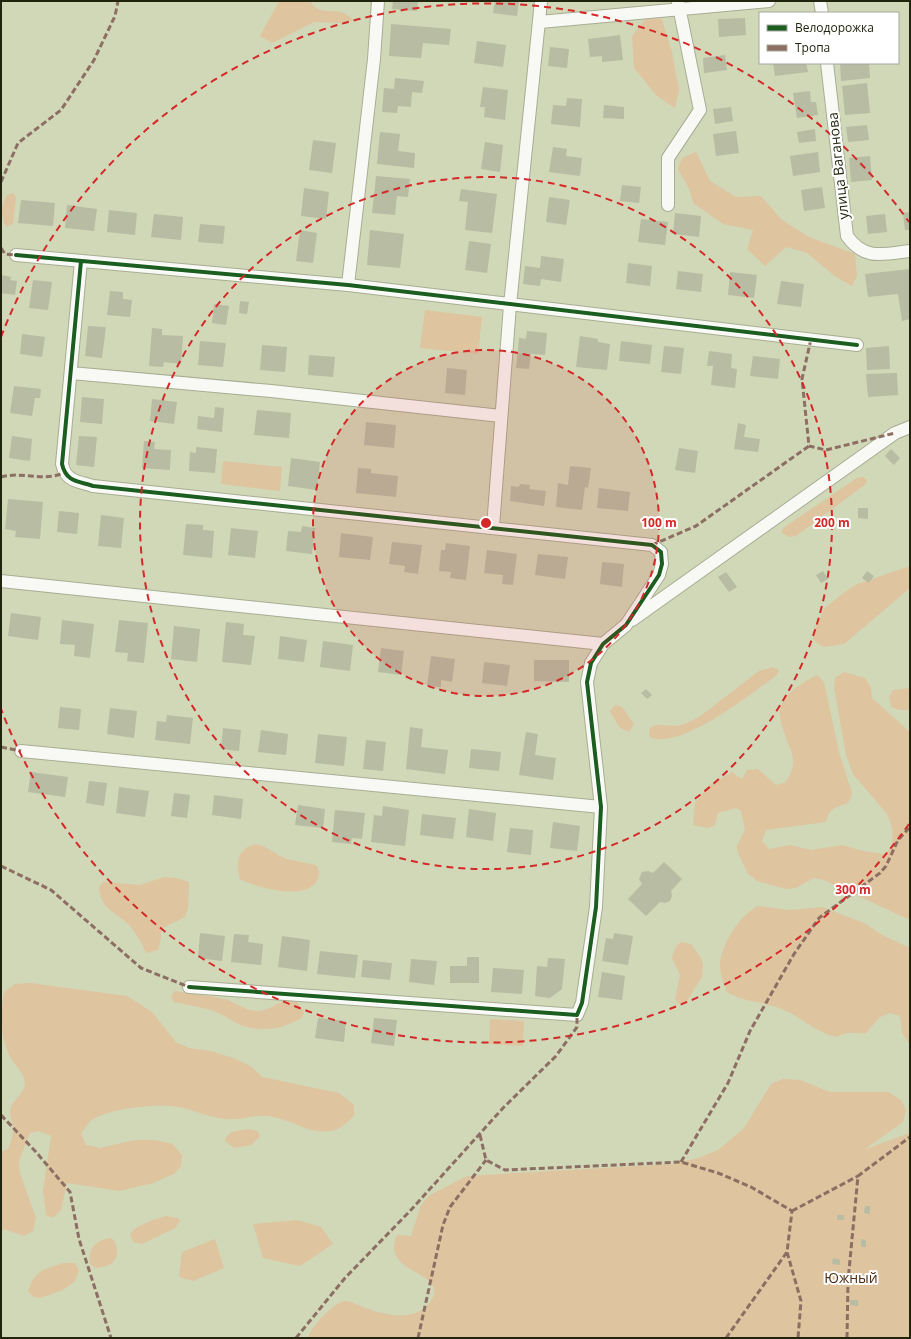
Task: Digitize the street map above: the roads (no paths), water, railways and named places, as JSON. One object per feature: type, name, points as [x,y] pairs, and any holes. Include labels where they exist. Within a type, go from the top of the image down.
[{"type":"street","points":[[348,285],[374,59],[378,1]]},
{"type":"street","points":[[493,527],[510,304],[541,1]]},
{"type":"street","points":[[540,22],[678,5],[769,1]]},
{"type":"street","points":[[820,1],[822,12]]},
{"type":"street","points":[[668,205],[668,158],[700,110],[678,5]]},
{"type":"street","name":"улица Ваганова","points":[[827,64],[845,226],[848,236],[854,246],[862,251],[874,255],[910,252]]},
{"type":"street","points":[[16,255],[348,285],[857,345]]},
{"type":"street","points":[[81,261],[62,464],[64,473],[71,480],[93,486],[493,527],[652,545],[661,552],[662,564],[659,575],[626,625]]},
{"type":"street","points":[[71,374],[271,391],[501,416]]},
{"type":"street","points":[[189,987],[577,1015],[582,1003],[596,907],[601,807],[587,682],[591,663],[603,644],[626,625],[895,433],[910,427]]},
{"type":"street","points":[[1,582],[603,644]]},
{"type":"street","points":[[21,751],[601,807]]},
{"type":"park label","name":"Южный","points":[[851,1278]]}]
